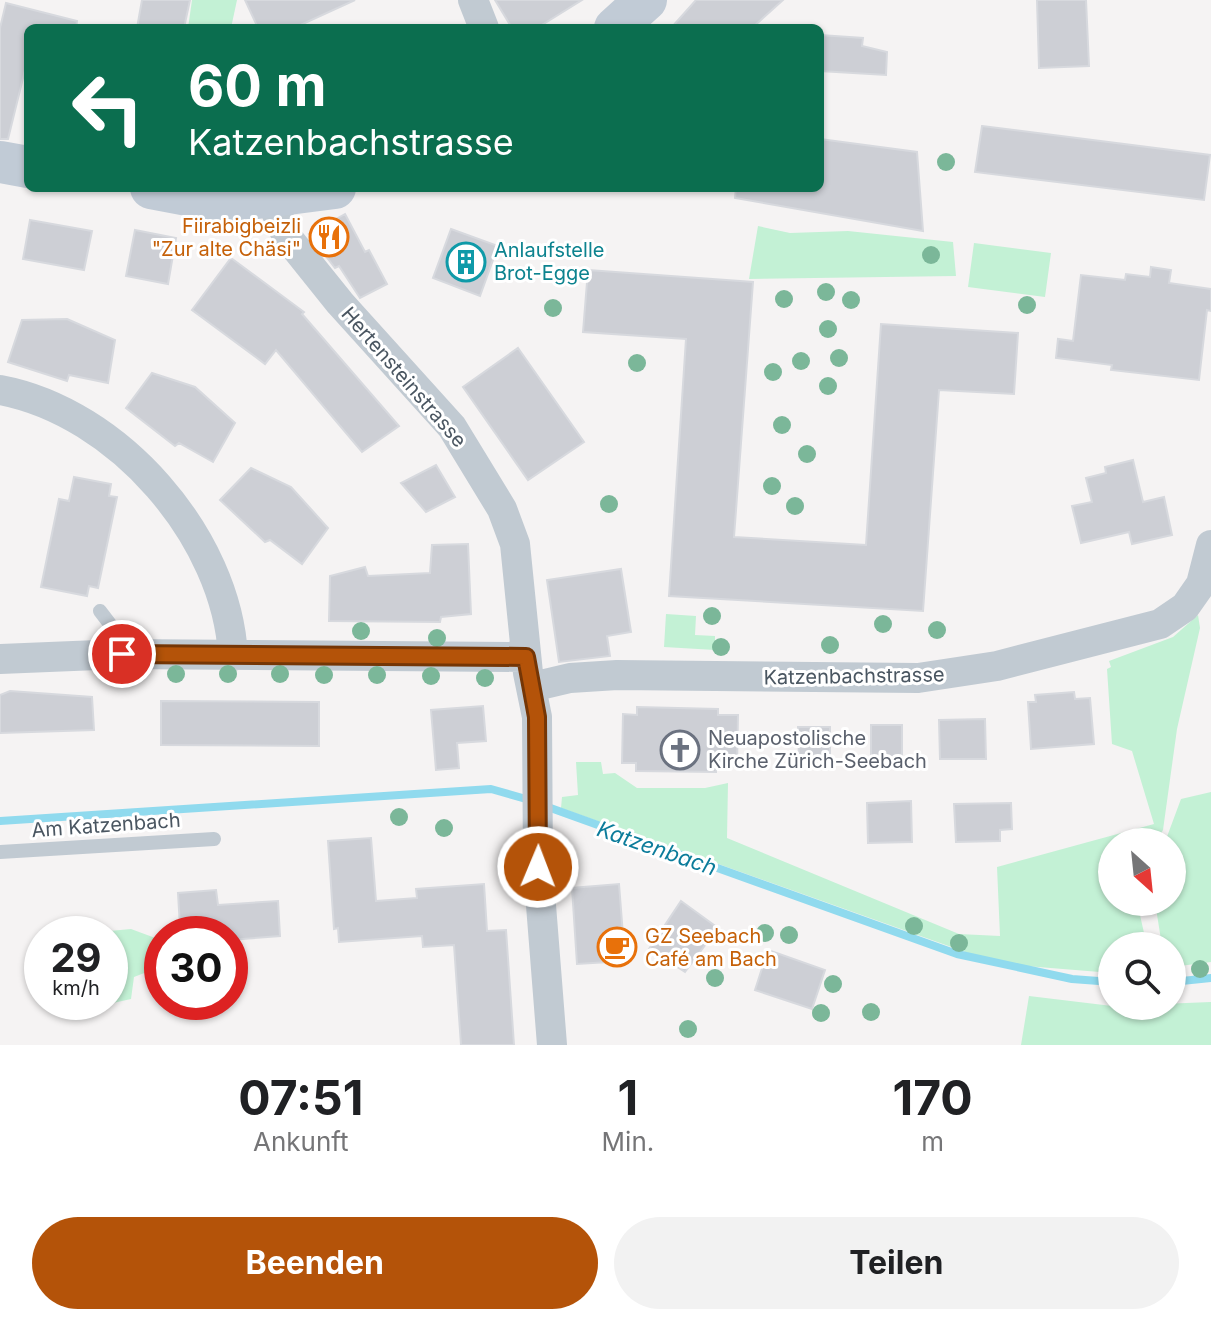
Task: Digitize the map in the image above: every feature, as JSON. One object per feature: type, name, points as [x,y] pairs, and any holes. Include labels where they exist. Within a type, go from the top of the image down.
[{"type":"street","points":[[473,0],[482,24]]},
{"type":"street","points":[[619,24],[646,0]]},
{"type":"street","points":[[0,162],[24,166]]},
{"type":"street","points":[[172,192],[225,202],[309,192]]},
{"type":"street","name":"Hertensteinstrasse","points":[[270,198],[287,237],[340,303],[452,427],[481,470],[502,509],[515,544],[526,657],[537,717],[541,925],[552,1045]]},
{"type":"street","points":[[0,390],[61,410],[124,454],[175,505],[217,582],[229,619],[233,656]]},
{"type":"street","name":"Katzenbachstrasse","points":[[532,687],[570,678],[617,675],[918,678],[997,666],[1160,624],[1185,607],[1201,584],[1211,545]]},
{"type":"street","points":[[0,659],[122,654],[526,657]]},
{"type":"lane","points":[[100,611],[116,632],[122,654]]},
{"type":"lane","name":"Am Katzenbach","points":[[0,852],[214,839]]},
{"type":"green space","points":[[192,0],[237,0],[232,24],[189,24]]},
{"type":"green space","points":[[758,226],[790,233],[848,231],[953,242],[956,276],[749,279]]},
{"type":"green space","points":[[974,243],[1051,253],[1045,297],[968,287]]},
{"type":"green space","points":[[666,614],[696,616],[695,635],[715,636],[715,650],[664,647]]},
{"type":"green space","points":[[1198,615],[1200,628],[1177,729],[1163,828],[1139,828],[1154,824],[1132,751],[1112,744],[1107,669],[1111,667],[1109,661],[1173,637]]},
{"type":"green space","points":[[576,762],[601,762],[603,774],[615,773],[637,788],[705,788],[728,783],[727,838],[959,934],[1000,936],[997,867],[1098,839],[1098,916],[1140,916],[1144,932],[1098,932],[1098,972],[1026,966],[971,954],[561,808],[562,797],[578,795]]},
{"type":"green space","points":[[1211,792],[1211,962],[1186,965],[1186,932],[1160,932],[1157,916],[1186,916],[1186,828],[1170,828],[1181,799]]},
{"type":"green space","points":[[128,929],[144,934],[144,973],[134,977],[131,999],[128,1000]]},
{"type":"green space","points":[[1029,996],[1098,1004],[1098,1020],[1186,1020],[1186,1003],[1211,1002],[1211,1045],[1021,1045]]},
{"type":"building","points":[[142,0],[190,0],[185,24],[138,24]]},
{"type":"building","points":[[245,0],[355,0],[303,24],[256,24]]},
{"type":"building","points":[[495,0],[582,0],[543,24],[510,24]]},
{"type":"building","points":[[696,0],[783,0],[756,24],[675,24]]},
{"type":"building","points":[[1037,0],[1086,0],[1089,66],[1039,68]]},
{"type":"building","points":[[6,3],[77,21],[77,24],[24,24],[24,74],[8,139],[0,139],[0,28]]},
{"type":"building","points":[[824,35],[863,38],[862,46],[887,52],[886,75],[824,71]]},
{"type":"building","points":[[982,126],[1210,155],[1204,200],[975,172]]},
{"type":"building","points":[[824,140],[917,152],[923,231],[735,198],[736,192],[824,192]]},
{"type":"building","points":[[345,214],[365,252],[369,250],[387,284],[360,298],[339,266],[335,268],[309,234]]},
{"type":"building","points":[[30,220],[92,231],[84,270],[23,259]]},
{"type":"building","name":"Anlaufstelle Brot-Egge","points":[[451,229],[498,246],[480,296],[433,278]]},
{"type":"building","points":[[135,230],[176,238],[168,284],[126,276]]},
{"type":"building","points":[[231,258],[304,312],[302,314],[399,426],[362,452],[276,350],[265,364],[192,310]]},
{"type":"building","points":[[1151,267],[1171,270],[1169,283],[1211,289],[1211,311],[1207,310],[1199,380],[1111,370],[1112,365],[1056,358],[1058,339],[1073,341],[1081,275],[1125,280],[1126,274],[1150,277]]},
{"type":"building","points":[[588,270],[753,282],[734,537],[866,545],[881,324],[1018,333],[1014,394],[939,390],[923,611],[669,596],[686,339],[583,332]]},
{"type":"building","points":[[67,319],[115,340],[108,383],[69,375],[67,381],[8,362],[22,320]]},
{"type":"building","points":[[518,348],[584,442],[528,480],[463,387]]},
{"type":"building","points":[[152,373],[195,387],[235,423],[213,462],[179,443],[175,446],[126,408]]},
{"type":"building","points":[[1133,460],[1143,502],[1164,497],[1172,535],[1132,544],[1129,532],[1081,543],[1072,506],[1092,502],[1086,478],[1106,473],[1105,467]]},
{"type":"building","points":[[436,465],[455,497],[426,512],[401,483]]},
{"type":"building","points":[[251,468],[291,487],[328,528],[302,564],[270,540],[265,542],[220,500]]},
{"type":"building","points":[[74,477],[111,484],[109,496],[117,497],[98,588],[89,586],[87,596],[41,587],[59,499],[69,501]]},
{"type":"building","points":[[468,544],[471,614],[441,617],[440,622],[329,621],[330,576],[365,567],[368,576],[430,573],[432,545]]},
{"type":"building","points":[[621,569],[631,632],[607,636],[610,656],[559,662],[547,580]]},
{"type":"building","points":[[10,691],[92,697],[94,730],[0,733],[0,695]]},
{"type":"building","points":[[1074,692],[1075,699],[1090,698],[1094,744],[1031,749],[1028,702],[1036,702],[1035,695]]},
{"type":"building","points":[[161,701],[319,702],[319,746],[161,745]]},
{"type":"building","points":[[483,706],[486,741],[457,743],[459,768],[436,770],[431,710]]},
{"type":"building","name":"Neuapostolische Kirche Zürich-Seebach","points":[[637,707],[718,709],[718,715],[738,715],[737,767],[716,766],[716,772],[636,771],[636,763],[622,763],[623,714],[637,715]]},
{"type":"building","points":[[985,719],[986,759],[940,759],[939,720]]},
{"type":"building","points":[[871,725],[902,725],[902,759],[871,759]]},
{"type":"building","points":[[798,727],[830,727],[830,758],[799,759]]},
{"type":"building","points":[[911,801],[912,842],[868,843],[867,803]]},
{"type":"building","points":[[1011,803],[1012,829],[1000,830],[1000,841],[956,842],[954,804]]},
{"type":"building","points":[[371,838],[376,901],[417,898],[416,889],[484,884],[487,931],[506,930],[514,1045],[461,1045],[454,945],[423,947],[422,936],[339,942],[338,928],[334,929],[328,841]]},
{"type":"building","points":[[619,884],[625,961],[577,964],[572,888]]},
{"type":"building","points":[[216,890],[218,905],[278,901],[280,936],[248,939],[248,916],[179,916],[178,893]]},
{"type":"building","points":[[681,901],[718,928],[685,972],[649,949]]},
{"type":"building","points":[[768,950],[825,970],[812,1009],[755,990]]},
{"type":"waterway","name":"Katzenbach","points":[[0,821],[491,789],[533,801]]},
{"type":"waterway","name":"Katzenbach","points":[[545,806],[957,954],[1072,979],[1098,981]]},
{"type":"waterway","name":"Katzenbach","points":[[1186,981],[1211,978]]},
{"type":"place","name":"Fiirabigbeizli \"Zur alte Chäsi\"","points":[[329,237]]},
{"type":"place","name":"Anlaufstelle Brot-Egge","points":[[466,262]]},
{"type":"place","name":"Neuapostolische Kirche Zürich-Seebach","points":[[680,750]]},
{"type":"place","name":"GZ Seebach Café am Bach","points":[[617,947]]},
{"type":"route","points":[[122,654],[526,657],[537,717],[538,867]]}]
